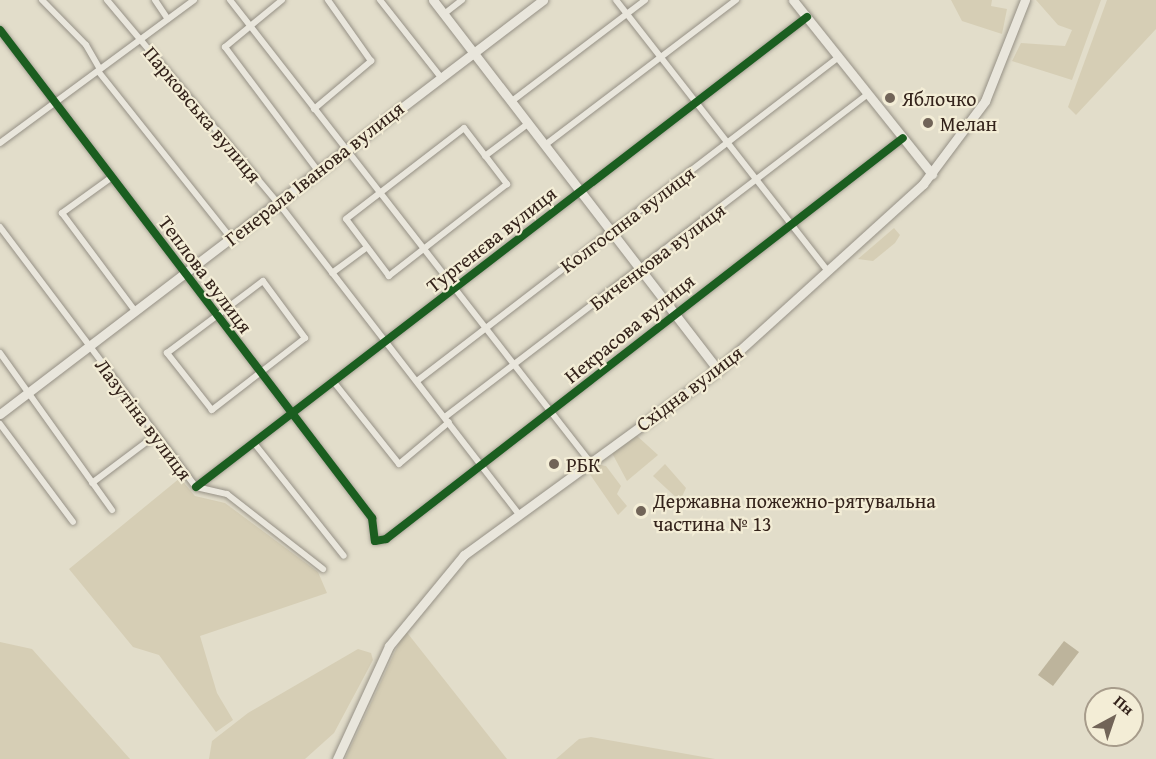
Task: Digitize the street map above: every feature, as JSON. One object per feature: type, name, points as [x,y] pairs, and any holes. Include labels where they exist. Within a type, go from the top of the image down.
[{"type":"street","points":[[42,0],[86,45],[99,70],[231,238]]},
{"type":"street","name":"Парковська вулиця","points":[[107,0],[277,202],[518,513]]},
{"type":"street","points":[[155,0],[168,19]]},
{"type":"street","points":[[0,143],[194,0]]},
{"type":"street","points":[[230,0],[548,413],[590,462]]},
{"type":"street","points":[[282,0],[227,44],[227,51],[318,171]]},
{"type":"street","points":[[314,109],[371,61],[328,0]]},
{"type":"street","points":[[380,0],[439,75]]},
{"type":"street","points":[[433,0],[718,370]]},
{"type":"street","points":[[444,14],[462,0]]},
{"type":"street","name":"Генерала Іванова вулиця","points":[[0,414],[186,273],[439,75],[543,0]]},
{"type":"street","points":[[616,0],[828,271]]},
{"type":"street","points":[[512,101],[645,0]]},
{"type":"street","points":[[545,145],[736,0]]},
{"type":"street","points":[[794,0],[932,174]]},
{"type":"street","name":"Східна вулиця","points":[[336,759],[404,622],[464,555],[518,513],[718,370],[932,174],[984,101],[1024,0]]},
{"type":"street","name":"Тургенєва вулиця","points":[[196,487],[807,17]]},
{"type":"street","name":"Теплова вулиця","points":[[0,30],[372,518],[375,541]]},
{"type":"street","name":"Колгоспна вулиця","points":[[417,381],[838,57]]},
{"type":"street","name":"Биченкова вулиця","points":[[333,381],[399,464],[447,420],[868,94]]},
{"type":"street","points":[[485,156],[529,123]]},
{"type":"street","points":[[464,128],[507,184],[388,276],[346,219],[379,192],[464,128]]},
{"type":"street","name":"Некрасова вулиця","points":[[375,541],[548,413],[674,312],[903,138]]},
{"type":"street","points":[[112,177],[62,213],[135,311]]},
{"type":"street","name":"Лазутіна вулиця","points":[[0,227],[196,487],[227,494],[323,569]]},
{"type":"street","points":[[332,273],[366,248]]},
{"type":"street","points":[[263,281],[305,338],[260,373],[212,410],[167,352],[263,281]]},
{"type":"street","points":[[0,353],[26,395],[112,510]]},
{"type":"street","points":[[0,424],[73,522]]},
{"type":"street","points":[[92,483],[156,435]]},
{"type":"street","points":[[254,443],[344,556]]},
{"type":"shaded area","points":[[951,0],[992,0],[991,6],[1007,9],[1002,34],[962,21]]},
{"type":"shaded area","points":[[1036,0],[1101,0],[1072,80],[1012,61],[1021,43],[1065,46],[1072,30],[1058,25]]},
{"type":"shaded area","points":[[1107,0],[1156,0],[1156,29],[1076,115],[1068,107]]},
{"type":"shaded area","points":[[894,228],[900,235],[895,243],[873,261],[858,259]]},
{"type":"shaded area","points":[[636,435],[658,455],[627,481],[612,453]]},
{"type":"shaded area","points":[[596,464],[606,466],[621,486],[617,494],[627,506],[618,515],[587,470]]},
{"type":"shaded area","points":[[665,464],[686,488],[680,501],[653,476]]},
{"type":"shaded area","points":[[180,478],[195,496],[225,503],[318,572],[327,593],[200,636],[217,693],[233,720],[216,732],[159,655],[133,647],[69,569]]},
{"type":"shaded area","points":[[405,630],[507,759],[345,759]]},
{"type":"shaded area","points":[[1064,641],[1079,652],[1053,686],[1038,675]]},
{"type":"shaded area","points":[[0,642],[32,649],[130,759],[0,759]]},
{"type":"shaded area","points":[[358,649],[371,653],[373,660],[334,733],[305,759],[209,759],[212,741],[248,713]]},
{"type":"shaded area","points":[[591,737],[715,759],[556,759],[579,739]]},
{"type":"cycle path","points":[[196,487],[807,17]]},
{"type":"cycle path","points":[[0,30],[372,518],[375,541],[386,539],[903,138]]},
{"type":"place","name":"Яблочко","points":[[890,98]]},
{"type":"place","name":"Мелан","points":[[928,123]]},
{"type":"place","name":"РБК","points":[[554,464]]},
{"type":"place","name":"Державна пожежно-рятувальна частина № 13","points":[[641,511]]}]
